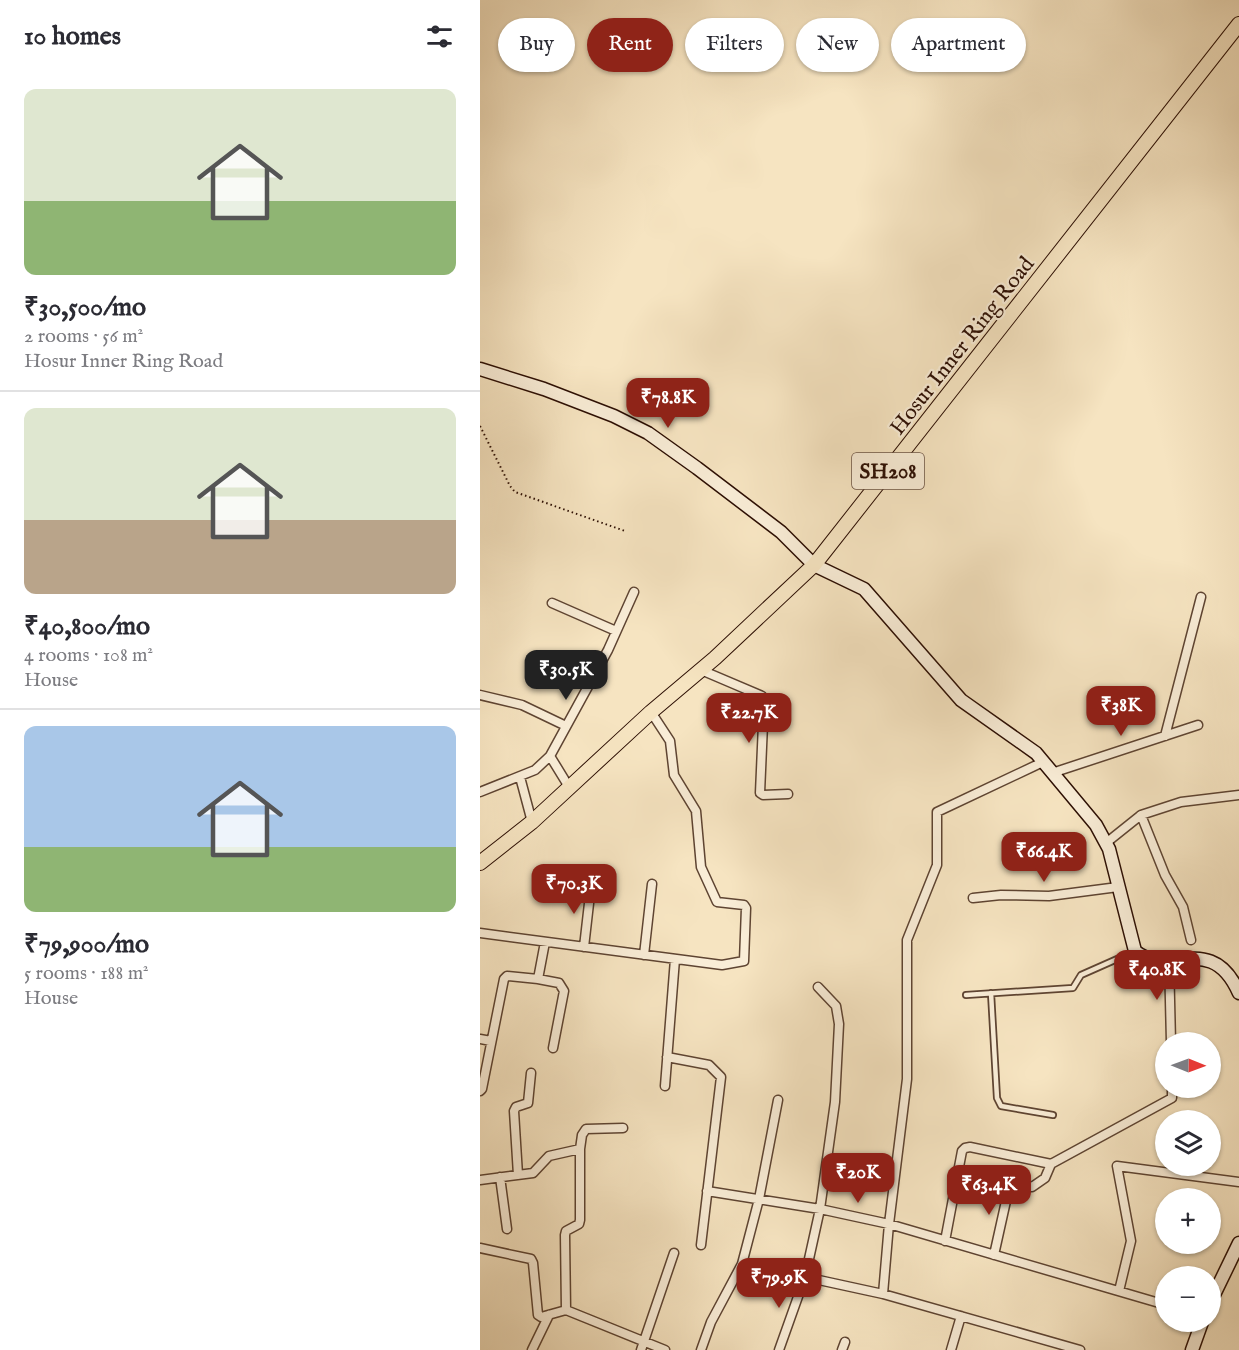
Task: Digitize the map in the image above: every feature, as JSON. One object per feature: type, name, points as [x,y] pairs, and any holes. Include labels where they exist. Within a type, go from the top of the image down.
[{"type":"main road","name":"Hosur Inner Ring Road","points":[[480,863],[532,822],[814,565],[1239,24]]},
{"type":"street","points":[[480,369],[544,389],[614,416],[648,433],[781,532],[814,565],[864,589],[961,700],[1036,753],[1096,825],[1106,843],[1135,951],[1143,957],[1212,962],[1225,969],[1239,993]]},
{"type":"street","points":[[480,792],[535,770],[550,756],[634,592]]},
{"type":"street","points":[[1165,736],[1201,597]]},
{"type":"street","points":[[552,603],[616,631]]},
{"type":"street","points":[[701,670],[762,696],[764,701],[760,793],[763,795],[788,794]]},
{"type":"street","points":[[480,695],[522,705],[567,726]]},
{"type":"street","points":[[480,933],[722,965],[742,963],[746,957],[746,909],[740,904],[717,902],[713,897],[701,867],[696,811],[674,775],[670,741],[651,712]]},
{"type":"street","points":[[1052,773],[1198,725]]},
{"type":"street","points":[[550,756],[569,787]]},
{"type":"street","points":[[883,1294],[889,1224],[907,1079],[907,940],[938,865],[937,812],[1043,762]]},
{"type":"street","points":[[519,777],[532,822]]},
{"type":"street","points":[[1106,843],[1141,815],[1182,802],[1239,795]]},
{"type":"street","points":[[1141,815],[1165,875],[1183,907],[1191,940]]},
{"type":"street","points":[[644,955],[652,884]]},
{"type":"street","points":[[584,947],[591,886]]},
{"type":"street","points":[[973,898],[1001,895],[1049,896],[1118,887]]},
{"type":"street","points":[[538,979],[545,942]]},
{"type":"street","points":[[665,1086],[675,959]]},
{"type":"street","points":[[1169,959],[1171,1032]]},
{"type":"street","points":[[480,1091],[505,976],[560,983],[564,991],[553,1048]]},
{"type":"street","points":[[779,1350],[805,1277],[820,1209],[835,1102],[839,1024],[836,1006],[818,987]]},
{"type":"street","points":[[480,1038],[491,1041]]},
{"type":"street","points":[[667,1057],[709,1065],[722,1077],[701,1245]]},
{"type":"street","points":[[518,1175],[514,1111],[516,1107],[528,1103],[531,1073]]},
{"type":"street","points":[[994,1255],[1010,1183],[1032,1187],[1045,1178],[1051,1164],[1172,1098]]},
{"type":"street","points":[[701,1350],[711,1322],[742,1264],[759,1199],[778,1100]]},
{"type":"street","points":[[566,1310],[565,1235],[566,1231],[579,1224],[580,1220],[579,1149],[582,1135],[586,1129],[623,1128]]},
{"type":"street","points":[[945,1241],[962,1151],[965,1148],[970,1147],[1051,1164]]},
{"type":"street","points":[[480,1180],[533,1173],[549,1156],[579,1149]]},
{"type":"street","points":[[1119,1291],[1131,1241],[1117,1166],[1239,1182]]},
{"type":"street","points":[[500,1177],[507,1229]]},
{"type":"street","points":[[707,1191],[820,1209],[889,1224],[1155,1302]]},
{"type":"street","points":[[1221,1280],[1239,1243]]},
{"type":"street","points":[[480,1248],[531,1260],[538,1315],[541,1317],[566,1310],[665,1350]]},
{"type":"street","points":[[641,1350],[674,1253]]},
{"type":"street","points":[[742,1264],[883,1294],[1080,1350]]},
{"type":"street","points":[[532,1350],[549,1315]]},
{"type":"street","points":[[951,1350],[961,1316]]},
{"type":"street","points":[[1192,1350],[1198,1332]]},
{"type":"lane","points":[[966,995],[1073,988],[1081,975],[1135,951]]},
{"type":"lane","points":[[991,993],[997,1098],[1001,1106],[1053,1114]]},
{"type":"path","points":[[480,426],[515,492],[625,531]]}]
